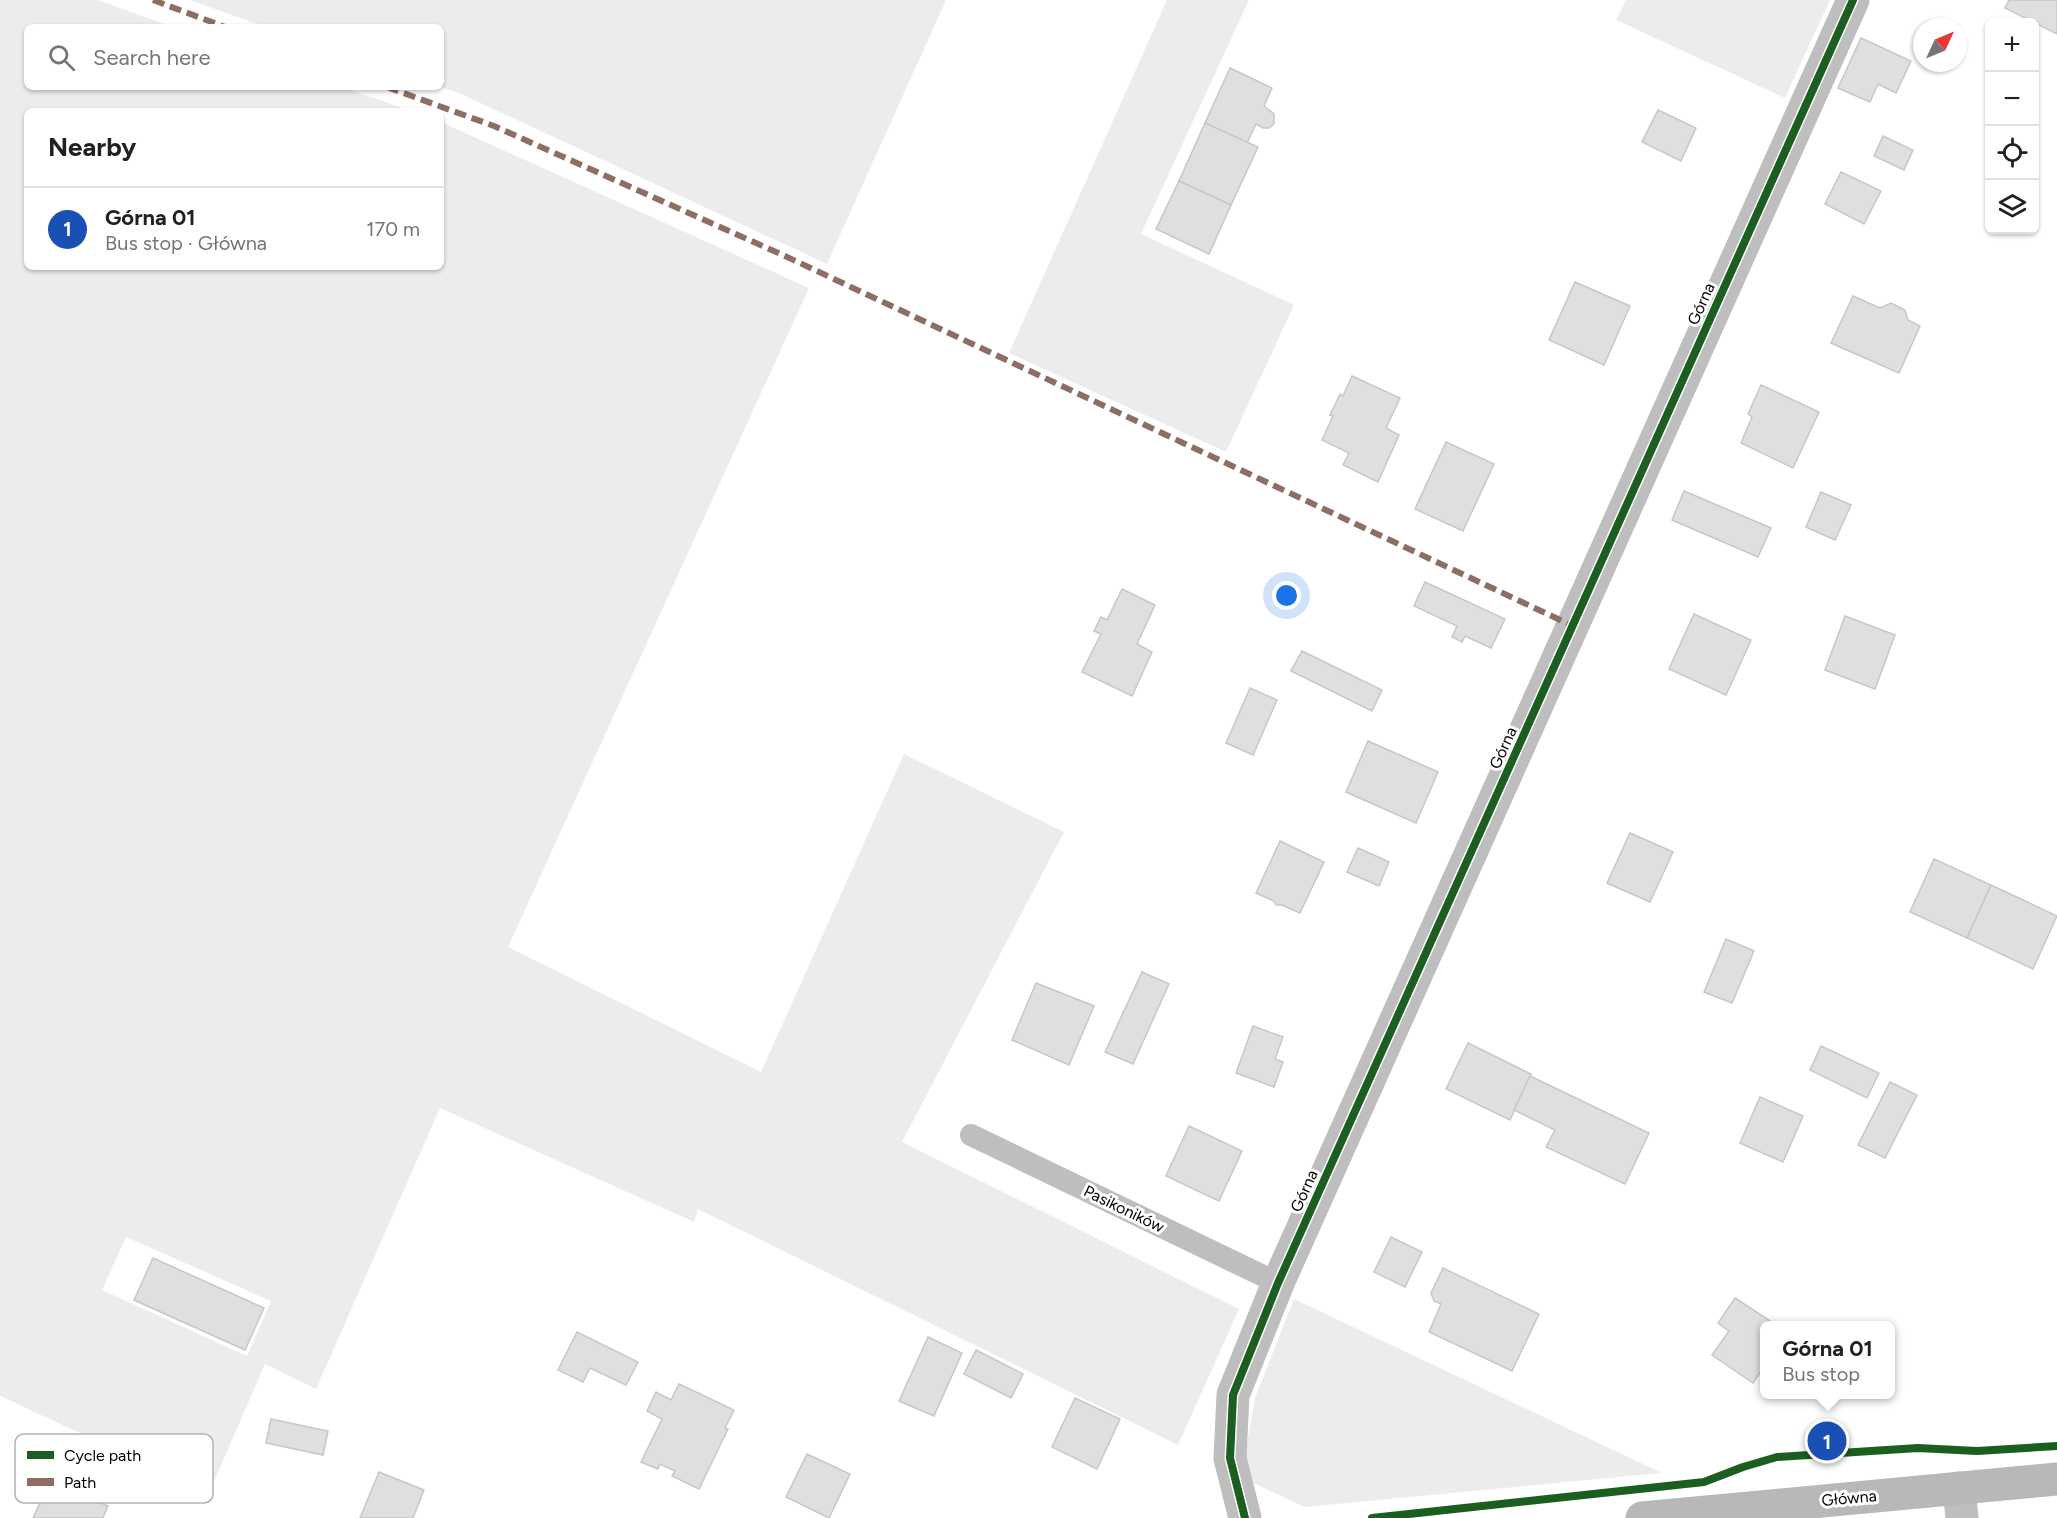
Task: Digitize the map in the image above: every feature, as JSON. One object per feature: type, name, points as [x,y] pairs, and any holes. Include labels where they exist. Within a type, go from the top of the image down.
[{"type":"main road","name":"Główna","points":[[1642,1518],[1960,1503],[2057,1479]]},
{"type":"street","name":"Górna","points":[[1245,1518],[1230,1458],[1233,1395],[1278,1283],[1853,0]]},
{"type":"lane","name":"Pasikoników","points":[[971,1135],[1278,1283]]},
{"type":"shaded area","points":[[0,0],[98,0],[164,24],[24,24],[24,90],[351,90],[402,108],[24,108],[24,270],[444,270],[444,123],[809,288],[508,947],[761,1072],[904,754],[1064,832],[902,1142],[1239,1309],[1178,1445],[698,1209],[694,1222],[440,1108],[316,1389],[265,1364],[213,1484],[213,1434],[82,1434],[0,1396]],"holes":[[[126,1237],[271,1301],[247,1356],[102,1290]]]},
{"type":"shaded area","points":[[190,0],[946,0],[827,264],[444,88],[444,24],[257,24]]},
{"type":"shaded area","points":[[1167,0],[1249,0],[1141,234],[1294,305],[1226,452],[1009,353]]},
{"type":"shaded area","points":[[1626,0],[1830,0],[1785,98],[1616,20]]},
{"type":"shaded area","points":[[1294,1299],[1662,1473],[1304,1507],[1241,1477],[1255,1398]]},
{"type":"building","points":[[2009,0],[2057,0],[2057,34],[2039,25],[2039,18],[2025,18],[2005,8]]},
{"type":"building","points":[[1861,38],[1911,61],[1896,93],[1878,84],[1870,102],[1838,88]]},
{"type":"building","points":[[1230,68],[1272,88],[1264,106],[1274,114],[1274,124],[1269,128],[1263,128],[1256,124],[1247,143],[1205,123]]},
{"type":"building","points":[[1658,110],[1696,128],[1681,161],[1642,142]]},
{"type":"building","points":[[1205,123],[1258,147],[1231,205],[1179,181]]},
{"type":"building","points":[[1883,136],[1913,150],[1904,170],[1874,156]]},
{"type":"building","points":[[1841,172],[1881,191],[1864,224],[1825,204]]},
{"type":"building","points":[[1179,181],[1231,205],[1209,254],[1156,229]]},
{"type":"building","points":[[1575,282],[1630,306],[1604,365],[1549,340]]},
{"type":"building","points":[[1853,296],[1880,308],[1891,303],[1905,310],[1908,320],[1920,326],[1899,373],[1831,343]]},
{"type":"building","points":[[1352,376],[1400,398],[1386,428],[1399,435],[1378,482],[1343,465],[1349,453],[1322,440],[1333,416],[1330,415],[1340,394],[1343,396]]},
{"type":"building","points":[[1761,385],[1819,412],[1793,468],[1741,443],[1752,417],[1748,414]]},
{"type":"building","points":[[1446,442],[1494,464],[1463,531],[1415,509]]},
{"type":"building","points":[[1684,491],[1771,528],[1758,557],[1672,520]]},
{"type":"building","points":[[1821,492],[1851,505],[1835,540],[1806,527]]},
{"type":"building","points":[[1425,582],[1505,619],[1491,648],[1465,636],[1462,642],[1452,637],[1457,626],[1414,606]]},
{"type":"building","points":[[1122,589],[1155,605],[1137,644],[1152,652],[1132,696],[1082,672],[1101,634],[1094,631],[1101,617],[1107,620]]},
{"type":"building","points":[[1694,614],[1751,640],[1726,695],[1669,669]]},
{"type":"building","points":[[1845,616],[1895,635],[1875,689],[1825,670]]},
{"type":"building","points":[[1302,651],[1382,690],[1372,711],[1291,671]]},
{"type":"building","points":[[1250,688],[1277,700],[1253,755],[1226,743]]},
{"type":"building","points":[[1368,741],[1438,772],[1416,823],[1346,792]]},
{"type":"building","points":[[1630,833],[1673,852],[1650,902],[1607,883]]},
{"type":"building","points":[[1280,841],[1324,862],[1300,913],[1282,905],[1276,905],[1274,901],[1256,893]]},
{"type":"building","points":[[1358,848],[1389,862],[1379,886],[1347,872]]},
{"type":"building","points":[[1934,859],[1991,885],[1967,938],[1910,912]]},
{"type":"building","points":[[1991,885],[2057,916],[2033,969],[1967,938]]},
{"type":"building","points":[[1726,939],[1754,951],[1732,1003],[1704,992]]},
{"type":"building","points":[[1142,972],[1169,984],[1133,1064],[1105,1052]]},
{"type":"building","points":[[1036,983],[1094,1006],[1069,1065],[1012,1040]]},
{"type":"building","points":[[1253,1026],[1283,1037],[1275,1059],[1283,1062],[1274,1087],[1236,1073]]},
{"type":"building","points":[[1468,1043],[1531,1074],[1510,1120],[1446,1089]]},
{"type":"building","points":[[1821,1046],[1879,1073],[1867,1098],[1810,1070]]},
{"type":"building","points":[[1530,1076],[1649,1133],[1625,1184],[1546,1147],[1555,1130],[1514,1110]]},
{"type":"building","points":[[1890,1082],[1917,1095],[1885,1158],[1858,1145]]},
{"type":"building","points":[[1760,1097],[1803,1116],[1783,1162],[1740,1143]]},
{"type":"building","points":[[1189,1126],[1242,1151],[1219,1201],[1166,1176]]},
{"type":"building","points":[[1391,1237],[1422,1252],[1405,1287],[1374,1272]]},
{"type":"building","points":[[153,1258],[264,1308],[245,1350],[134,1300]]},
{"type":"building","points":[[1443,1268],[1539,1314],[1512,1371],[1429,1332],[1441,1304],[1434,1301],[1431,1293]]},
{"type":"building","points":[[1735,1298],[1770,1321],[1760,1321],[1760,1373],[1753,1383],[1712,1355],[1729,1331],[1718,1323]]},
{"type":"building","points":[[577,1332],[638,1362],[626,1385],[590,1368],[583,1382],[558,1370]]},
{"type":"building","points":[[928,1337],[962,1353],[934,1416],[899,1401]]},
{"type":"building","points":[[976,1350],[1023,1374],[1011,1398],[964,1374]]},
{"type":"building","points":[[679,1384],[734,1410],[725,1428],[728,1429],[699,1489],[672,1476],[675,1471],[660,1464],[658,1469],[641,1462],[662,1419],[647,1411],[656,1392],[671,1400]]},
{"type":"building","points":[[1075,1398],[1120,1419],[1097,1469],[1052,1447]]},
{"type":"building","points":[[271,1419],[328,1431],[323,1455],[266,1443]]},
{"type":"building","points":[[807,1454],[850,1474],[829,1518],[786,1497]]},
{"type":"building","points":[[379,1472],[424,1490],[413,1518],[360,1518]]},
{"type":"building","points":[[40,1503],[101,1503],[108,1506],[103,1518],[33,1518]]},
{"type":"marked path","points":[[153,0],[217,24]]},
{"type":"marked path","points":[[395,90],[494,126],[785,256],[1573,626]]},
{"type":"cycle path","points":[[1245,1518],[1230,1458],[1233,1395],[1278,1283],[1853,0]]},
{"type":"cycle path","points":[[1372,1518],[1704,1482],[1777,1457],[1918,1448],[1977,1451],[2057,1446]]},
{"type":"place","name":"Górna 01","points":[[1827,1441]]}]
